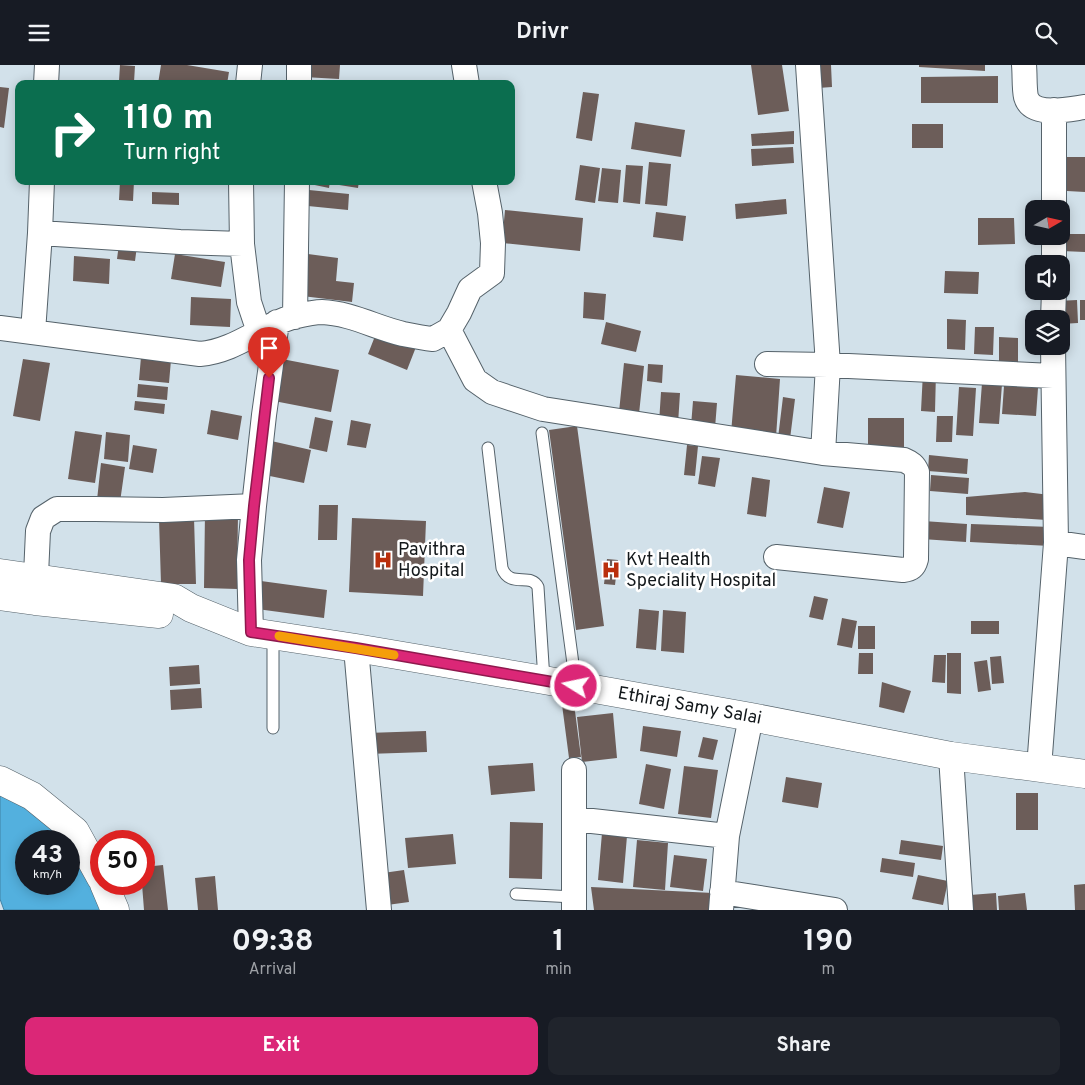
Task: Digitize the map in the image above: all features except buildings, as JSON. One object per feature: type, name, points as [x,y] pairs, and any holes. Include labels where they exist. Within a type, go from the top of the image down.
[{"type":"main road","points":[[0,573],[35,590]]},
{"type":"main road","name":"Ethiraj Samy Salai","points":[[35,590],[174,599],[192,609],[262,634],[544,680],[751,717],[951,756],[1085,774]]},
{"type":"main road","points":[[0,596],[35,590]]},
{"type":"main road","points":[[0,780],[32,796],[75,831],[90,858]]},
{"type":"main road","points":[[109,895],[115,910]]},
{"type":"street","points":[[46,80],[47,65]]},
{"type":"street","points":[[248,80],[250,65]]},
{"type":"street","points":[[299,65],[299,80]]},
{"type":"street","points":[[464,65],[466,80]]},
{"type":"street","points":[[808,65],[828,365],[823,453]]},
{"type":"street","points":[[1024,65],[1026,96],[1028,103],[1032,107],[1054,110],[1085,107]]},
{"type":"street","points":[[1054,110],[1054,200]]},
{"type":"street","points":[[33,332],[42,185]]},
{"type":"street","points":[[241,185],[242,244],[249,302],[277,323]]},
{"type":"street","points":[[262,634],[249,560],[264,415],[296,185]]},
{"type":"street","points":[[0,328],[200,354],[226,349],[277,323],[320,312],[338,314],[403,334],[434,339],[449,330],[470,289],[492,273],[493,243],[485,185]]},
{"type":"street","points":[[40,233],[242,244]]},
{"type":"street","points":[[449,330],[475,379],[492,392],[515,401],[543,409],[823,453],[904,460],[915,466],[916,559],[912,568],[903,570],[776,557]]},
{"type":"street","points":[[1039,768],[1056,543],[1053,355]]},
{"type":"street","points":[[767,364],[828,365],[1053,376]]},
{"type":"street","points":[[35,590],[38,531],[43,518],[57,509],[163,510],[254,506]]},
{"type":"street","points":[[1056,543],[1085,547]]},
{"type":"street","points":[[356,648],[379,910]]},
{"type":"street","points":[[751,717],[727,836],[722,901],[835,910]]},
{"type":"street","points":[[951,756],[961,910]]},
{"type":"street","points":[[574,770],[574,903]]},
{"type":"street","points":[[574,819],[727,836]]},
{"type":"lane","points":[[542,433],[576,686]]},
{"type":"lane","points":[[488,448],[504,574],[516,580],[535,582],[538,587],[544,680]]},
{"type":"lane","points":[[262,634],[273,728]]},
{"type":"lane","points":[[516,894],[574,903]]},
{"type":"water","points":[[0,792],[55,826],[58,830],[15,830],[15,895],[80,895],[80,865],[90,884],[90,895],[96,895],[104,910],[4,910],[0,899]]},
{"type":"slow traffic","points":[[279,636],[394,655]]},
{"type":"place","name":"Pavithra Hospital","points":[[383,560]]},
{"type":"place","name":"Kvt Health Speciality Hospital","points":[[611,570]]},
{"type":"route","points":[[269,378],[249,560],[251,632],[576,686]]}]
